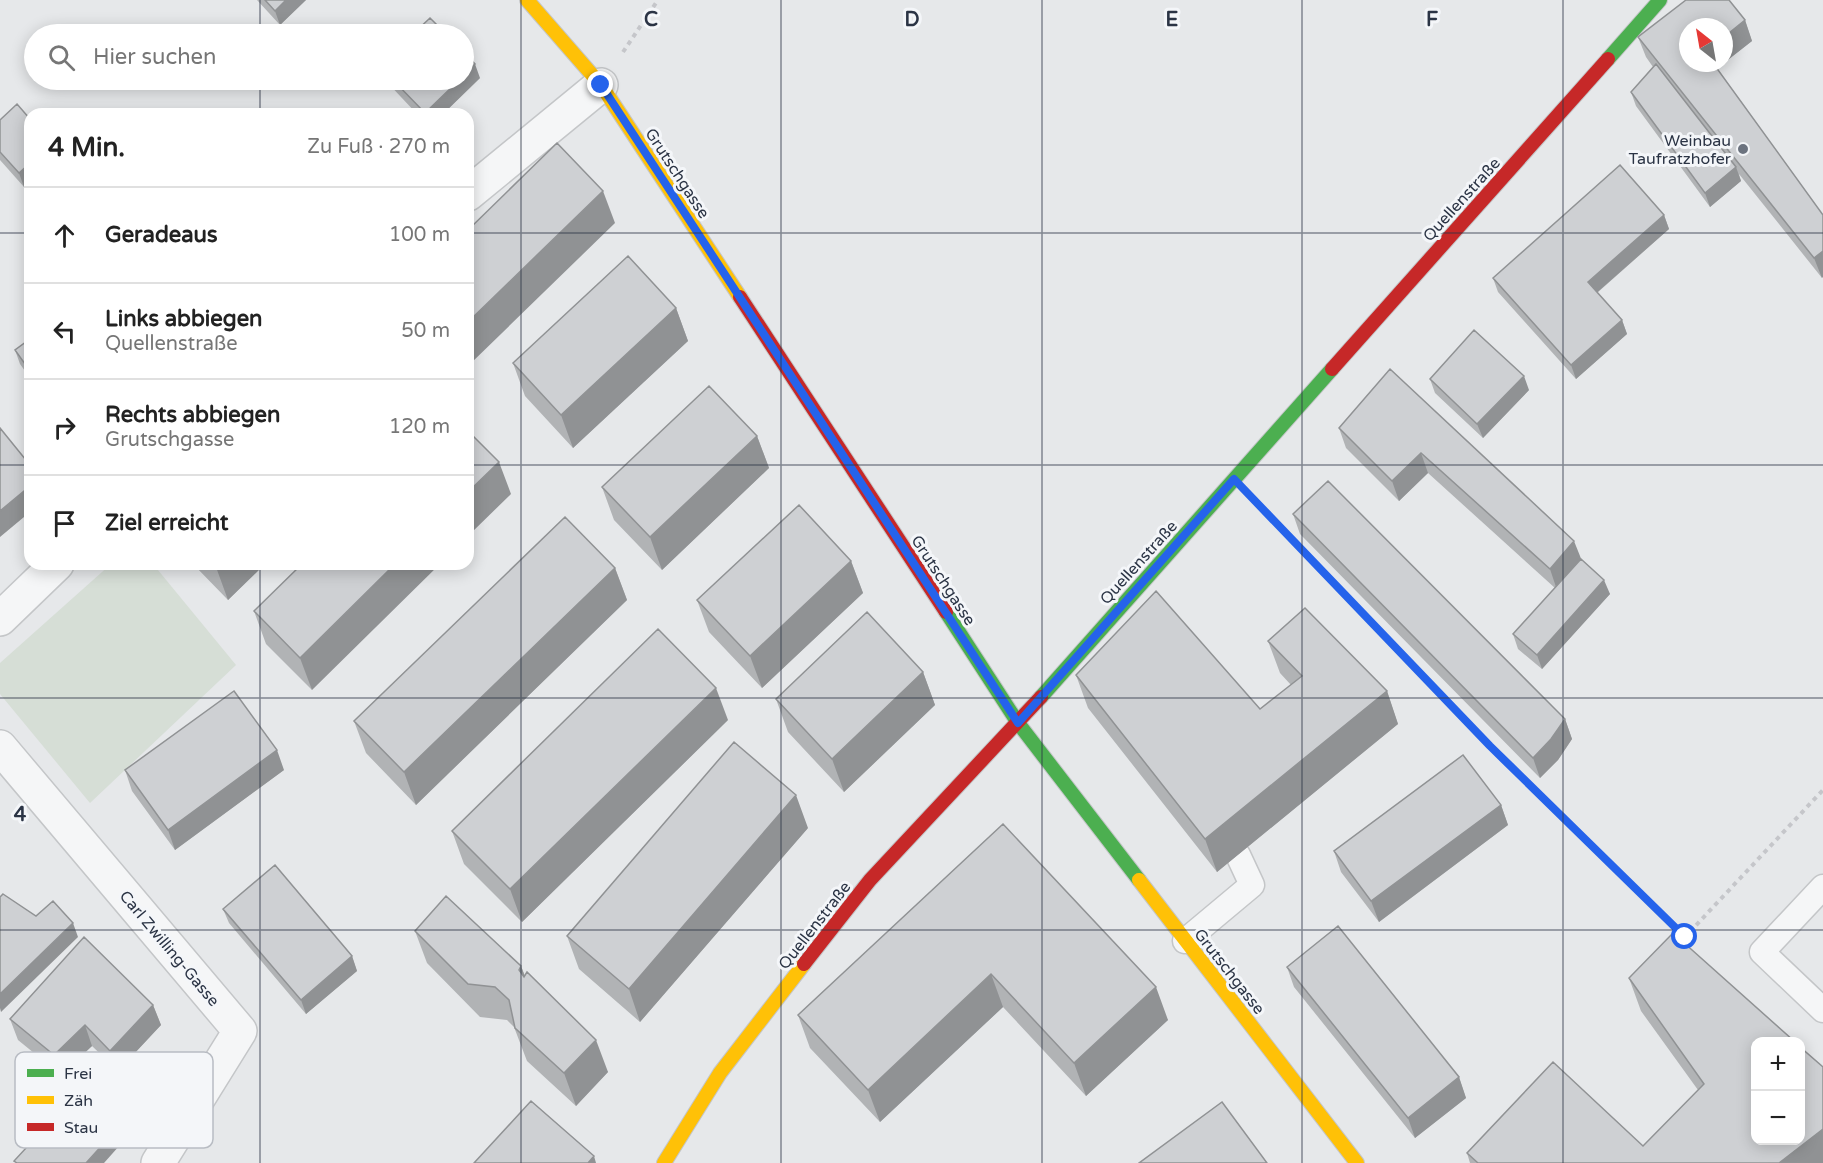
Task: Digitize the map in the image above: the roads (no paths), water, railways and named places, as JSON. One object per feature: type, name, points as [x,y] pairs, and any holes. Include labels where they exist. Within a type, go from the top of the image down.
[{"type":"street","name":"Grutschgasse","points":[[527,0],[601,85],[1018,723],[1357,1163]]},
{"type":"street","name":"Quellenstraße","points":[[664,1163],[720,1072],[870,880],[1018,723],[1660,0]]},
{"type":"street","points":[[474,189],[601,85]]},
{"type":"street","points":[[0,619],[51,570]]},
{"type":"street","name":"Carl Zwilling-Gasse","points":[[0,747],[240,1031],[213,1074]]},
{"type":"street","name":"Carl Zwilling-Gasse","points":[[158,1163],[167,1148]]},
{"type":"lane","points":[[1185,940],[1252,885],[1238,855]]},
{"type":"lane","points":[[1823,887],[1762,952],[1823,1010]]},
{"type":"place","name":"Weinbau Taufratzhofer","points":[[1743,149]]}]
